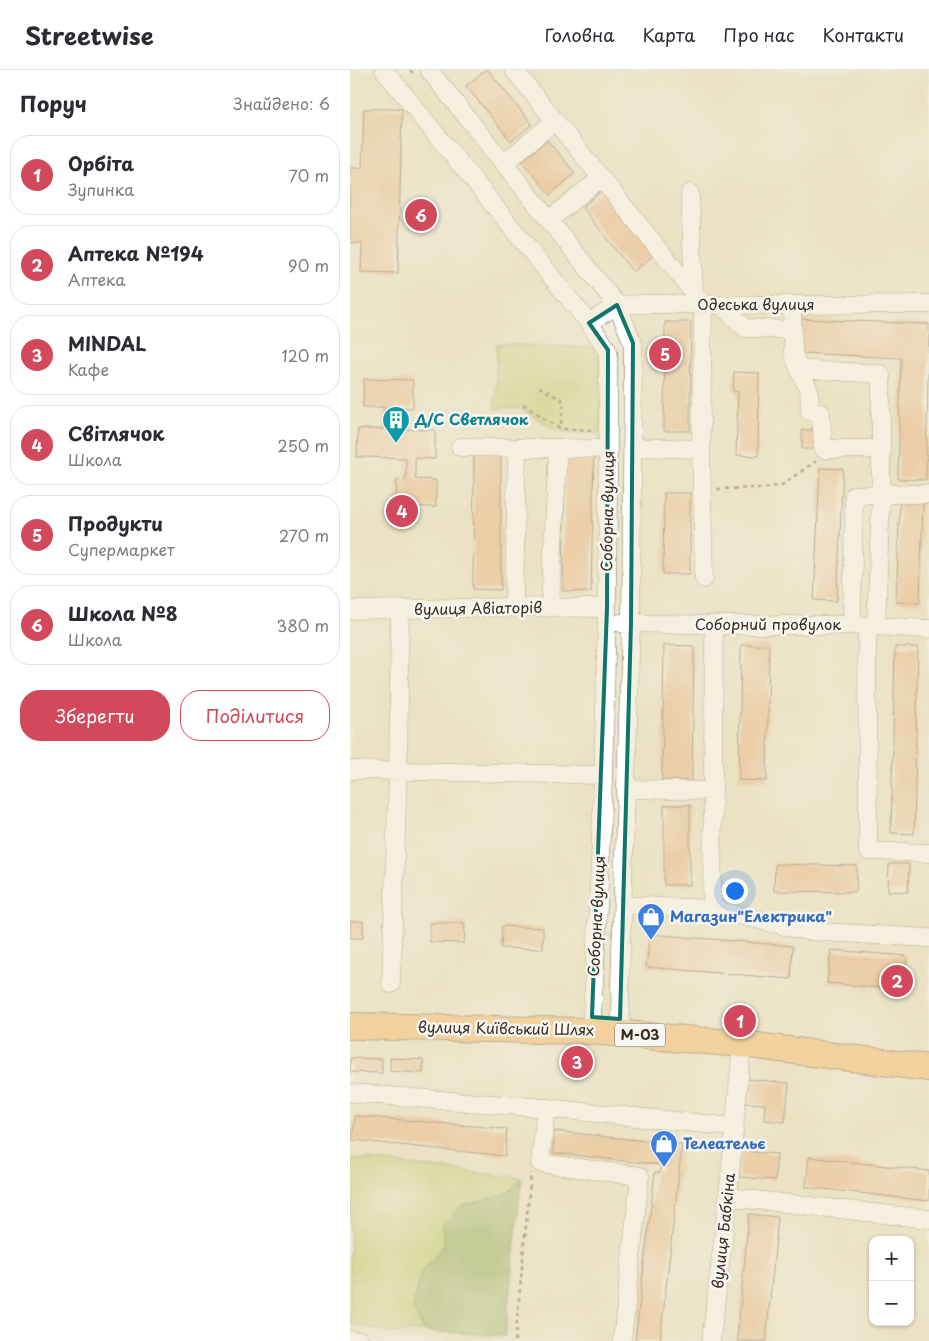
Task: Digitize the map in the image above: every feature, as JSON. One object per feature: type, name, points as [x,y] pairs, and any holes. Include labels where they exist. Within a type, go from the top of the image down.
[{"type":"highway","name":"вулиця Київський Шлях","points":[[350,1012],[592,1024],[742,1038],[929,1052]]},
{"type":"highway","name":"вулиця Київський Шлях","points":[[350,1026],[592,1024]]},
{"type":"highway","name":"вулиця Київський Шлях","points":[[742,1038],[929,1068]]},
{"type":"street","name":"Соборна вулиця","points":[[384,70],[589,323],[608,350],[607,615],[592,1024]]},
{"type":"street","points":[[514,70],[698,298]]},
{"type":"street","name":"Соборна вулиця","points":[[423,74],[504,163],[617,305],[633,343],[630,623],[620,1026]]},
{"type":"street","points":[[504,163],[555,121]]},
{"type":"street","points":[[549,220],[601,178]]},
{"type":"street","points":[[690,193],[698,298],[704,579]]},
{"type":"street","name":"Одеська вулиця","points":[[617,305],[698,298],[721,304],[929,304]]},
{"type":"street","points":[[721,304],[745,328],[793,330]]},
{"type":"street","points":[[589,323],[617,305]]},
{"type":"street","points":[[792,305],[793,353],[810,390],[810,412],[821,413],[822,449],[881,449]]},
{"type":"street","points":[[799,369],[881,374],[881,494],[865,626]]},
{"type":"street","points":[[460,447],[608,449]]},
{"type":"street","points":[[632,447],[701,449]]},
{"type":"street","points":[[514,607],[517,448]]},
{"type":"street","points":[[550,608],[558,448]]},
{"type":"street","points":[[929,494],[854,495],[865,626],[868,851],[929,853]]},
{"type":"street","name":"вулиця Авіаторів","points":[[350,610],[514,607],[550,608],[607,615]]},
{"type":"street","points":[[391,984],[398,771],[400,610]]},
{"type":"street","name":"Соборний провулок","points":[[607,615],[630,623],[865,626],[929,629]]},
{"type":"street","points":[[712,909],[714,625]]},
{"type":"street","points":[[350,770],[602,775]]},
{"type":"street","points":[[626,789],[713,791]]},
{"type":"street","points":[[623,905],[712,909],[806,931],[929,938]]},
{"type":"street","name":"вулиця Бабкіна","points":[[711,1341],[728,1197],[742,1038]]},
{"type":"street","points":[[350,1092],[546,1108],[734,1128]]},
{"type":"street","points":[[546,1108],[540,1163],[640,1176],[622,1341]]},
{"type":"street","points":[[728,1197],[929,1219]]},
{"type":"street","points":[[350,1340],[360,1341]]},
{"type":"path","points":[[410,70],[423,74]]},
{"type":"path","points":[[539,387],[564,401],[560,429]]},
{"type":"path","points":[[523,404],[560,429],[602,431]]},
{"type":"path","points":[[702,489],[765,488],[782,485],[830,449]]},
{"type":"path","points":[[515,1341],[531,1174],[540,1163]]},
{"type":"highlighted area","points":[[617,305],[633,343],[631,623],[620,1019],[592,1017],[607,608],[608,350],[589,323]]},
{"type":"green space","points":[[497,344],[599,348],[600,433],[560,432],[519,408],[495,409]]},
{"type":"green space","points":[[350,1158],[522,1178],[501,1195],[459,1207],[444,1245],[421,1274],[413,1307],[424,1331],[390,1333],[350,1323]]},
{"type":"green space","points":[[522,1178],[505,1336],[424,1331],[413,1307],[421,1274],[444,1245],[442,1226],[459,1207],[499,1196],[513,1189]]},
{"type":"building","points":[[485,70],[488,70],[532,124],[511,141],[466,86]]},
{"type":"building","points":[[364,109],[402,109],[398,273],[361,272],[362,243],[350,243],[350,168],[362,168]]},
{"type":"building","points":[[547,140],[575,173],[550,195],[522,161]]},
{"type":"building","points":[[603,190],[654,255],[633,272],[582,207]]},
{"type":"building","points":[[800,319],[929,324],[926,480],[898,479],[901,358],[799,353]]},
{"type":"building","points":[[665,322],[691,322],[690,431],[664,431]]},
{"type":"building","points":[[734,372],[759,373],[758,456],[736,455],[738,392],[733,391]]},
{"type":"building","name":"Д/С Светлячок","points":[[364,379],[413,380],[413,408],[394,407],[394,429],[435,430],[435,459],[415,458],[415,479],[436,480],[436,507],[396,506],[397,479],[406,480],[406,458],[357,457],[358,429],[383,429],[384,407],[363,407]]},
{"type":"building","points":[[812,428],[816,428],[816,449],[802,449],[802,430],[812,430]]},
{"type":"building","points":[[474,453],[501,453],[501,590],[473,589]]},
{"type":"building","points":[[565,453],[594,453],[591,592],[563,591]]},
{"type":"building","points":[[820,468],[843,469],[837,601],[814,600]]},
{"type":"building","points":[[664,493],[690,493],[690,574],[663,574]]},
{"type":"building","points":[[900,500],[923,502],[920,603],[896,602]]},
{"type":"building","points":[[664,645],[694,646],[692,781],[662,780]]},
{"type":"building","points":[[741,645],[769,645],[767,781],[739,780]]},
{"type":"building","points":[[895,647],[918,647],[914,834],[891,833]]},
{"type":"building","points":[[664,805],[690,805],[690,885],[664,885]]},
{"type":"building","points":[[775,864],[857,866],[856,892],[774,891]]},
{"type":"building","points":[[889,864],[909,864],[908,892],[888,891]]},
{"type":"building","points":[[350,921],[363,921],[363,938],[350,938]]},
{"type":"building","points":[[430,923],[465,923],[464,943],[430,942]]},
{"type":"building","points":[[502,926],[543,928],[543,949],[501,948]]},
{"type":"building","points":[[650,934],[793,946],[791,979],[646,967]]},
{"type":"building","points":[[831,950],[907,956],[905,990],[827,983]]},
{"type":"building","points":[[350,1058],[382,1059],[382,1073],[350,1072]]},
{"type":"building","points":[[390,1058],[423,1060],[423,1073],[390,1071]]},
{"type":"building","points":[[569,1058],[584,1059],[584,1069],[570,1066]]},
{"type":"building","points":[[747,1079],[789,1083],[785,1122],[764,1120],[765,1104],[745,1103]]},
{"type":"building","points":[[355,1116],[507,1129],[505,1156],[352,1140]]},
{"type":"building","points":[[555,1131],[682,1145],[660,1341],[635,1341],[655,1172],[660,1173],[661,1165],[553,1153]]},
{"type":"building","points":[[741,1151],[777,1154],[775,1180],[739,1177]]},
{"type":"building","points":[[809,1157],[929,1171],[929,1201],[806,1187]]},
{"type":"building","points":[[749,1214],[778,1217],[766,1341],[737,1341]]},
{"type":"place","name":"Школа №8","points":[[421,215]]},
{"type":"place","name":"Продукти","points":[[665,354]]},
{"type":"place","name":"Д/С Светлячок","points":[[396,444]]},
{"type":"place","name":"Світлячок","points":[[402,511]]},
{"type":"place","name":"Магазин\"Електрика\"","points":[[651,941]]},
{"type":"place","name":"Аптека №194","points":[[897,981]]},
{"type":"place","name":"Орбіта","points":[[740,1021]]},
{"type":"place","name":"MINDAL","points":[[577,1062]]},
{"type":"place","name":"Телеательє","points":[[664,1168]]}]
